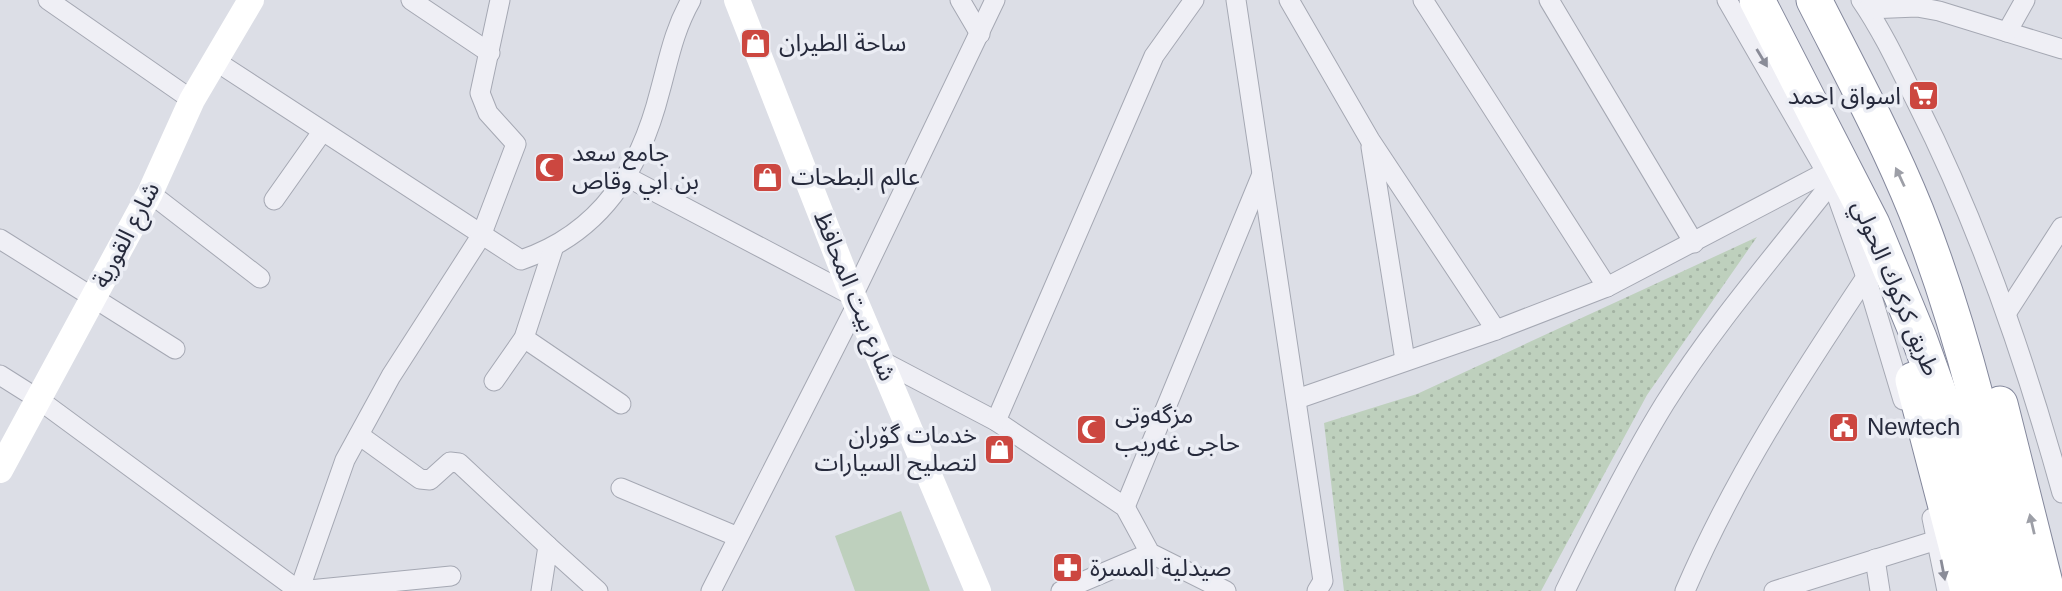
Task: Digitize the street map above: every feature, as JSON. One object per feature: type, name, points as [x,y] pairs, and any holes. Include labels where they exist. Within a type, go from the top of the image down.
[{"type":"highway","name":"طريق كركوك الحولي","points":[[1757,0],[1872,224],[1952,425],[1976,456],[2020,591]]},
{"type":"highway","name":"طريق كركوك الحولي","points":[[1814,0],[1915,209],[1954,321],[1996,591]]},
{"type":"highway","points":[[1915,209],[1939,234],[1947,248],[1985,351],[2025,495],[2047,591]]},
{"type":"highway","points":[[1872,224],[1881,283],[1930,437],[1968,591]]},
{"type":"main road","name":"شارع القورية","points":[[0,470],[150,193],[192,100],[217,62],[251,0]]},
{"type":"main road","name":"شارع بيت المحافظ","points":[[737,0],[855,300],[978,591]]},
{"type":"street","points":[[48,0],[192,100]]},
{"type":"street","points":[[411,0],[490,53]]},
{"type":"street","points":[[299,591],[345,460],[391,376],[481,236],[516,144],[488,113],[480,98],[500,0]]},
{"type":"street","points":[[217,62],[521,260],[553,250],[598,213],[627,177],[644,142],[661,90],[667,55],[678,22],[691,0]]},
{"type":"street","points":[[960,0],[980,34]]},
{"type":"street","points":[[710,591],[855,300],[995,0]]},
{"type":"street","points":[[996,421],[1154,56],[1194,0]]},
{"type":"street","points":[[1236,0],[1323,581],[1317,591]]},
{"type":"street","points":[[1289,0],[1370,140],[1496,330]]},
{"type":"street","points":[[1423,0],[1607,287]]},
{"type":"street","points":[[1549,0],[1694,243]]},
{"type":"street","points":[[1727,0],[1829,177],[1866,277],[1916,442],[1947,591]]},
{"type":"street","points":[[2007,32],[2025,0]]},
{"type":"street","points":[[2062,48],[2007,32],[1940,5],[1865,5],[1933,135],[2007,312],[2062,493]]},
{"type":"street","points":[[274,200],[322,132]]},
{"type":"street","points":[[1370,140],[1405,360]]},
{"type":"street","points":[[1125,507],[1262,173]]},
{"type":"street","points":[[627,177],[855,300]]},
{"type":"street","points":[[1297,399],[1496,330],[1607,287],[1829,177]]},
{"type":"street","points":[[1565,591],[1629,466],[1666,402],[1829,177]]},
{"type":"street","points":[[150,193],[260,278]]},
{"type":"street","points":[[2007,312],[2062,227]]},
{"type":"street","points":[[0,239],[175,349]]},
{"type":"street","points":[[494,381],[524,338],[553,250]]},
{"type":"street","points":[[1685,591],[1710,533],[1742,473],[1810,361],[1866,277]]},
{"type":"street","points":[[524,338],[621,404]]},
{"type":"street","points":[[880,360],[996,421],[1125,507],[1150,553],[1226,591]]},
{"type":"street","points":[[0,375],[38,399],[299,591],[451,576]]},
{"type":"street","points":[[359,435],[420,479],[430,480],[450,462],[459,463],[598,591]]},
{"type":"street","points":[[621,488],[738,537]]},
{"type":"street","points":[[1774,591],[1803,587],[1875,559],[1937,540]]},
{"type":"street","points":[[541,591],[548,546]]},
{"type":"street","points":[[1061,591],[1150,553]]},
{"type":"street","points":[[1875,559],[1880,591]]},
{"type":"green space","points":[[1757,237],[1647,395],[1541,591],[1344,591],[1324,423],[1417,394]]},
{"type":"green space","points":[[901,511],[930,591],[855,591],[835,536]]},
{"type":"place","name":"ساحة الطيران","points":[[756,43]]},
{"type":"place","name":"اسواق احمد","points":[[1924,96]]},
{"type":"place","name":"جامع سعد بن ابي وقاص","points":[[549,167]]},
{"type":"place","name":"عالم البطحات","points":[[768,177]]},
{"type":"place","name":"Newtech","points":[[1844,427]]},
{"type":"place","name":"مزگەوتی حاجی غەریب","points":[[1092,429]]},
{"type":"place","name":"خدمات گۆران لتصليح السيارات","points":[[1000,449]]},
{"type":"place","name":"صيدلية المسرة","points":[[1067,568]]}]
